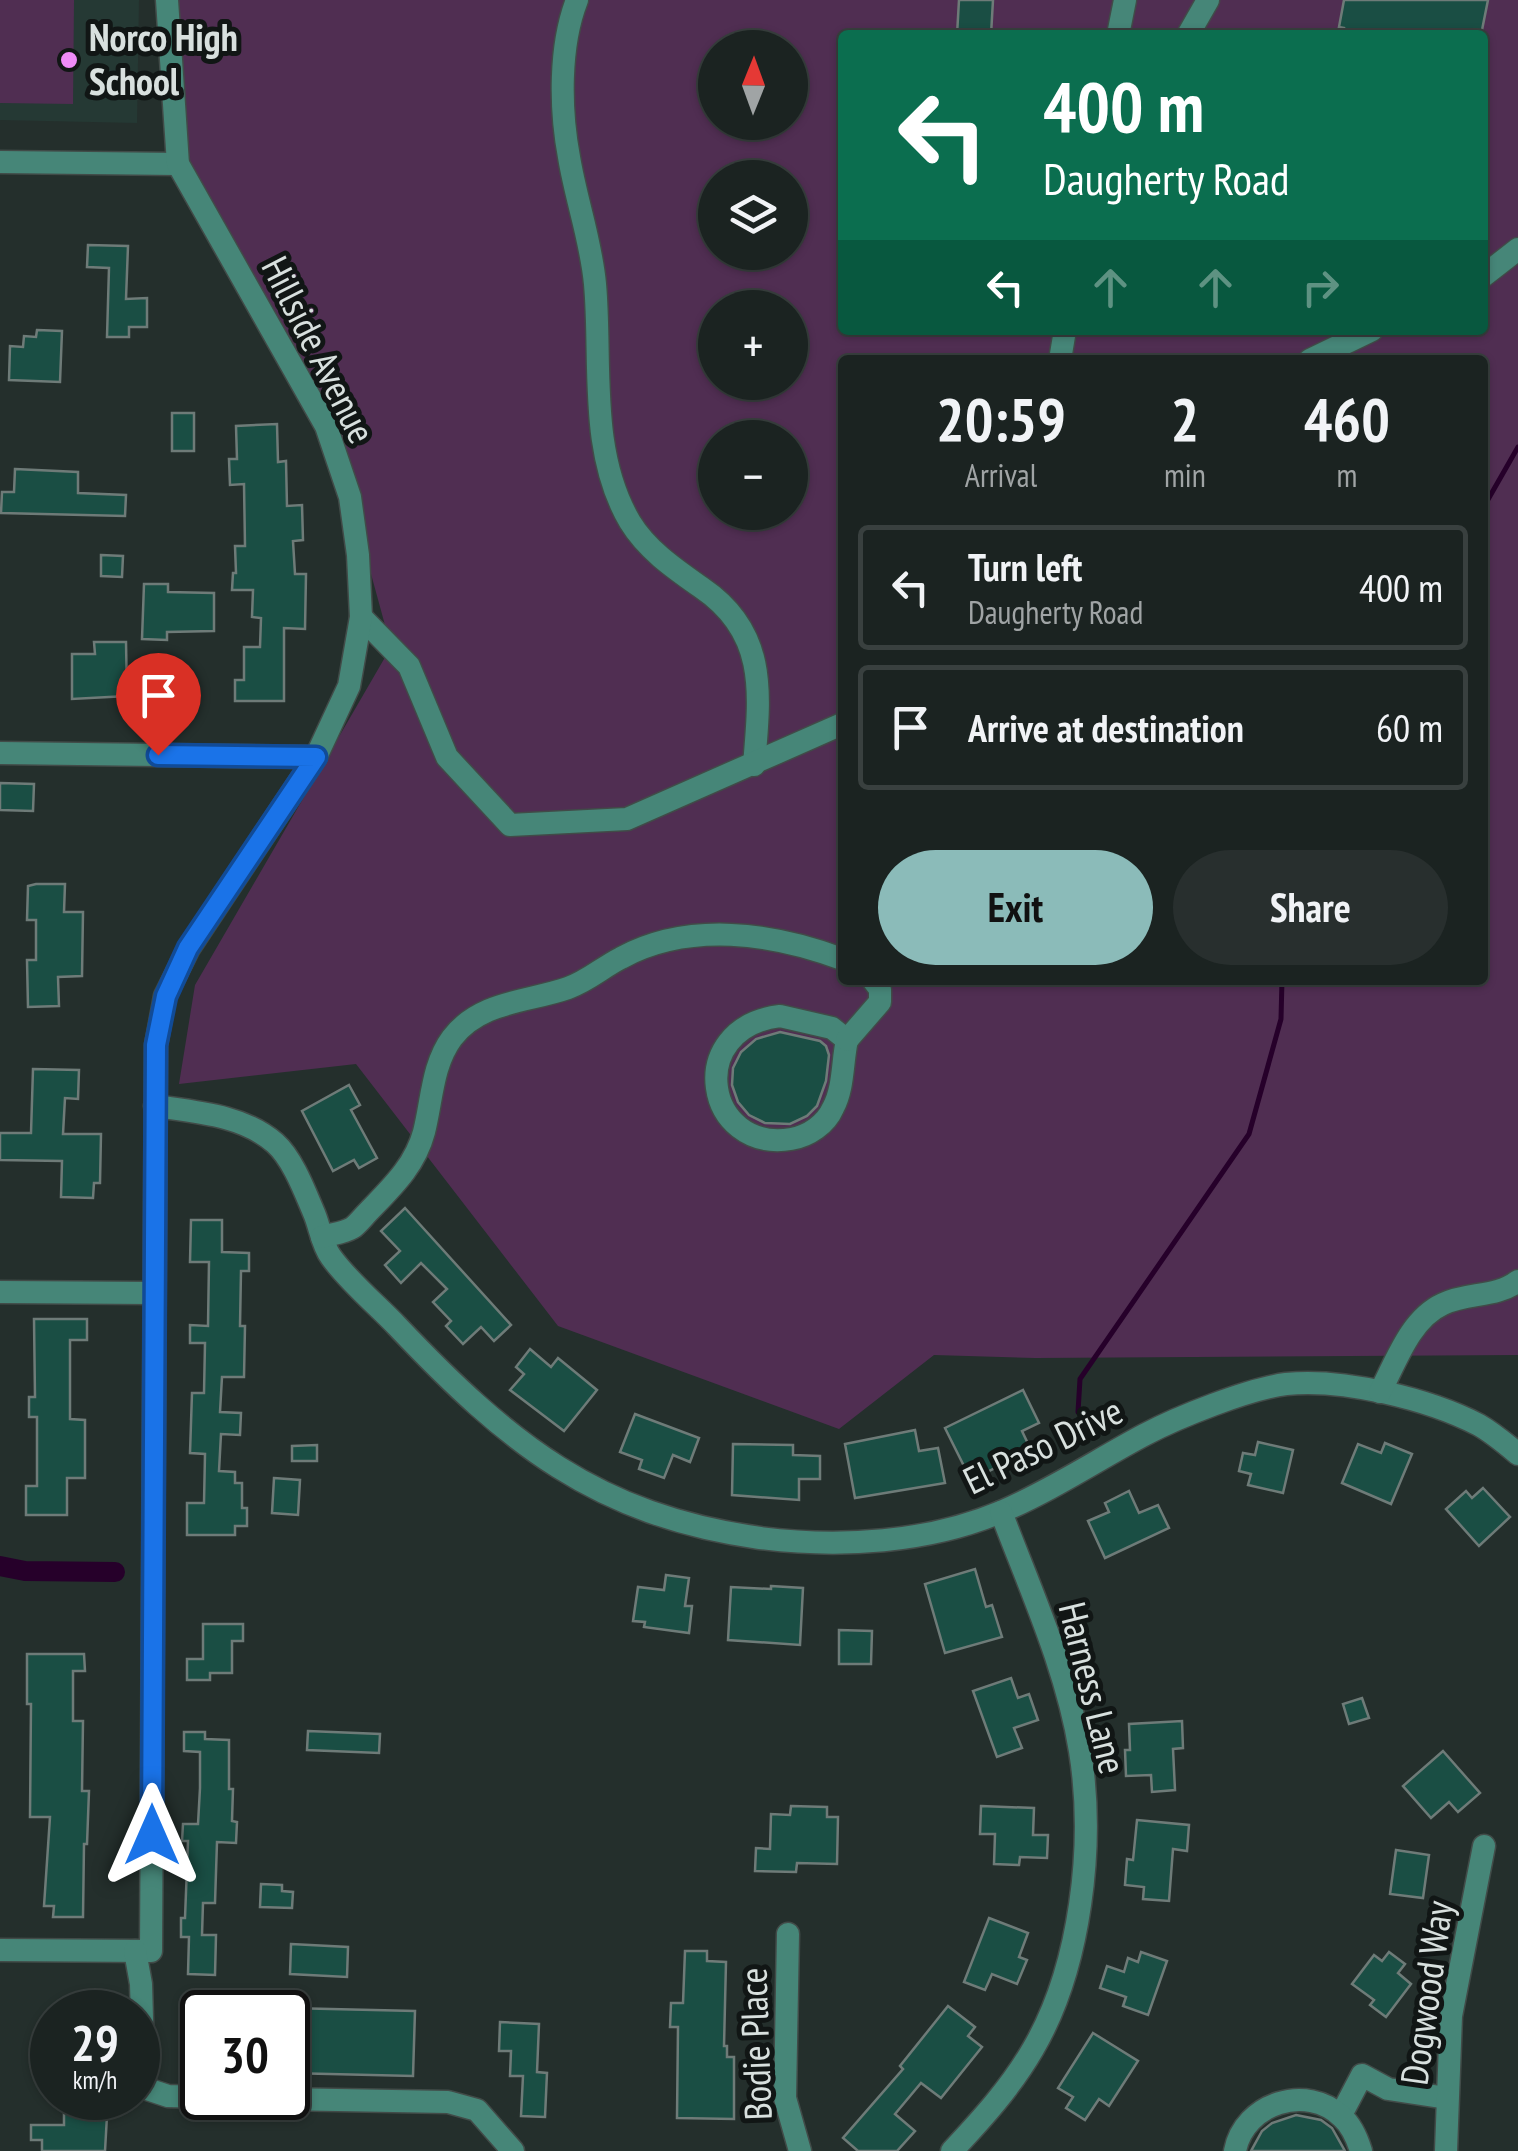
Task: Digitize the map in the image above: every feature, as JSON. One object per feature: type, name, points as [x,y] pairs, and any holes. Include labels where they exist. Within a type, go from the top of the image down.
[{"type":"street","name":"Hillside Avenue","points":[[166,0],[178,164],[326,426],[350,497],[361,616],[350,686],[316,757],[188,948],[166,996],[156,1045],[141,1984],[144,2088],[180,2096]]},
{"type":"street","points":[[577,0],[569,21],[564,125],[595,284],[602,432],[609,469],[630,522],[651,549],[716,597],[750,644],[758,669],[754,765]]},
{"type":"street","points":[[1119,30],[1125,0]]},
{"type":"street","points":[[1191,30],[1208,0]]},
{"type":"street","points":[[0,162],[178,164]]},
{"type":"street","points":[[1488,272],[1518,249]]},
{"type":"street","points":[[1320,355],[1362,335]]},
{"type":"street","points":[[361,616],[409,666],[447,757],[510,825],[627,819],[838,726]]},
{"type":"street","points":[[0,753],[316,757]]},
{"type":"street","points":[[322,1236],[352,1228],[404,1174],[423,1133],[443,1053],[452,1038],[480,1014],[566,988],[622,957],[684,936],[718,934],[769,939],[838,958]]},
{"type":"street","points":[[847,1040],[832,1028],[780,1016],[761,1018],[743,1027],[729,1040],[719,1058],[718,1096],[727,1114],[757,1138],[798,1138],[818,1128],[832,1112],[840,1091],[847,1040],[880,1002],[877,985]]},
{"type":"street","name":"El Paso Drive","points":[[155,1106],[236,1120],[277,1144],[301,1186],[329,1256],[450,1384],[533,1452],[638,1510],[700,1529],[819,1544],[871,1542],[943,1530],[1001,1512],[1148,1433],[1223,1402],[1286,1384],[1354,1387],[1423,1402],[1481,1426],[1518,1454]]},
{"type":"street","points":[[1380,1392],[1415,1326],[1444,1304],[1506,1290],[1518,1281]]},
{"type":"street","points":[[0,1292],[154,1292]]},
{"type":"street","name":"Harness Lane","points":[[952,2151],[994,2106],[1034,2047],[1065,1976],[1079,1904],[1086,1834],[1080,1751],[1064,1688],[1042,1616],[1001,1512]]},
{"type":"street","name":"Dogwood Way","points":[[1446,2151],[1452,2016],[1484,1846]]},
{"type":"street","name":"Bodie Place","points":[[788,1934],[785,2098],[800,2151]]},
{"type":"street","points":[[0,1950],[143,1951]]},
{"type":"street","points":[[1340,2115],[1362,2075],[1388,2089],[1447,2098]]},
{"type":"street","points":[[1236,2151],[1246,2125],[1261,2111],[1279,2102],[1299,2099],[1321,2103],[1340,2115],[1355,2132],[1361,2151]]},
{"type":"street","points":[[310,2100],[448,2102],[477,2110],[513,2151]]},
{"type":"shaded area","name":"Norco High School","points":[[0,0],[139,0],[137,123],[0,120]]},
{"type":"shaded area","points":[[0,0],[74,0],[73,104],[0,103]]},
{"type":"shaded area","points":[[167,0],[1518,0],[1518,1355],[934,1355],[839,1429],[558,1326],[356,1064],[179,1084],[195,985],[391,647],[326,426],[178,164]]},
{"type":"building","points":[[959,0],[993,0],[991,30],[957,30]]},
{"type":"building","points":[[1344,0],[1488,0],[1482,30],[1339,27]]},
{"type":"building","points":[[88,245],[128,246],[126,299],[147,298],[147,327],[129,327],[129,337],[107,337],[109,268],[87,267]]},
{"type":"building","points":[[37,330],[62,331],[60,382],[9,380],[10,346],[23,347],[24,336],[36,337]]},
{"type":"building","points":[[172,413],[194,413],[194,451],[172,451]]},
{"type":"building","points":[[277,424],[278,462],[286,461],[287,506],[302,505],[303,540],[293,541],[295,574],[306,574],[305,629],[284,628],[284,701],[235,701],[235,680],[244,680],[244,647],[260,647],[261,618],[252,617],[253,590],[232,590],[235,546],[245,546],[244,484],[230,485],[229,459],[237,459],[236,426]]},
{"type":"building","points":[[15,469],[78,472],[78,493],[126,495],[125,516],[1,513],[2,492],[14,492]]},
{"type":"building","points":[[101,555],[123,556],[122,577],[101,576]]},
{"type":"building","points":[[144,584],[168,584],[168,592],[214,593],[214,631],[167,632],[167,640],[142,639]]},
{"type":"building","points":[[94,642],[126,642],[127,696],[72,699],[72,654],[95,654]]},
{"type":"building","points":[[0,783],[34,784],[33,811],[0,810]]},
{"type":"building","points":[[65,884],[64,912],[83,912],[82,976],[58,977],[59,1006],[28,1007],[27,960],[36,960],[36,920],[27,920],[28,886]]},
{"type":"building","points":[[780,1032],[820,1041],[829,1055],[826,1081],[817,1106],[790,1124],[765,1123],[749,1115],[738,1102],[732,1085],[733,1068],[741,1052],[756,1039]]},
{"type":"building","points":[[33,1069],[79,1070],[78,1099],[65,1098],[63,1134],[101,1134],[100,1183],[94,1183],[93,1198],[61,1197],[62,1161],[0,1160],[0,1133],[31,1133]]},
{"type":"building","points":[[349,1085],[360,1105],[351,1110],[377,1158],[359,1168],[354,1160],[333,1171],[302,1111]]},
{"type":"building","points":[[405,1208],[511,1325],[494,1341],[481,1327],[463,1344],[446,1326],[451,1321],[433,1302],[447,1289],[421,1263],[401,1283],[385,1265],[400,1251],[381,1231]]},
{"type":"building","points":[[191,1220],[222,1220],[222,1252],[249,1253],[249,1271],[241,1271],[244,1377],[222,1377],[220,1412],[241,1413],[240,1435],[221,1434],[219,1471],[235,1472],[235,1483],[242,1483],[247,1526],[235,1526],[235,1535],[187,1535],[187,1503],[204,1503],[205,1454],[190,1453],[192,1393],[204,1393],[205,1343],[190,1343],[190,1325],[208,1326],[209,1262],[190,1262]]},
{"type":"building","points":[[34,1319],[87,1319],[87,1340],[70,1340],[70,1419],[85,1420],[85,1478],[67,1478],[67,1515],[26,1515],[26,1486],[37,1486],[37,1417],[29,1417],[29,1397],[35,1397]]},
{"type":"building","points":[[530,1349],[551,1367],[558,1358],[597,1390],[564,1431],[510,1390],[524,1374],[516,1367]]},
{"type":"building","points":[[1023,1390],[1039,1423],[1022,1431],[1031,1450],[971,1480],[945,1428]]},
{"type":"building","points":[[635,1414],[699,1438],[690,1462],[673,1455],[664,1478],[639,1469],[642,1460],[620,1452]]},
{"type":"building","points":[[915,1430],[919,1451],[938,1448],[945,1483],[855,1498],[845,1444]]},
{"type":"building","points":[[1258,1442],[1293,1450],[1283,1493],[1248,1485],[1251,1474],[1239,1471],[1243,1453],[1255,1455]]},
{"type":"building","points":[[1385,1443],[1412,1454],[1391,1504],[1342,1483],[1358,1444],[1381,1453]]},
{"type":"building","points":[[733,1444],[793,1445],[793,1455],[820,1456],[820,1479],[799,1479],[799,1500],[732,1495]]},
{"type":"building","points":[[317,1445],[317,1461],[292,1461],[292,1446]]},
{"type":"building","points":[[274,1478],[300,1480],[298,1515],[272,1513]]},
{"type":"building","points":[[1483,1488],[1510,1517],[1479,1546],[1446,1509],[1466,1491],[1472,1498]]},
{"type":"building","points":[[1129,1491],[1139,1513],[1158,1505],[1169,1528],[1105,1558],[1088,1521],[1109,1512],[1105,1503]]},
{"type":"building","points":[[975,1569],[986,1607],[992,1605],[1002,1637],[945,1653],[925,1584]]},
{"type":"building","points":[[666,1575],[689,1578],[685,1606],[692,1606],[689,1633],[644,1627],[645,1622],[633,1621],[638,1587],[664,1590]]},
{"type":"building","points":[[731,1587],[803,1588],[800,1645],[728,1640]]},
{"type":"building","points":[[203,1624],[243,1624],[243,1641],[232,1641],[232,1673],[210,1673],[210,1680],[187,1680],[187,1659],[203,1659]]},
{"type":"building","points":[[839,1630],[872,1631],[871,1664],[839,1664]]},
{"type":"building","points":[[27,1654],[84,1654],[85,1671],[73,1671],[73,1721],[83,1721],[82,1791],[89,1791],[83,1917],[53,1917],[54,1906],[44,1906],[50,1817],[30,1817],[31,1704],[27,1704]]},
{"type":"building","points":[[1011,1678],[1018,1698],[1029,1694],[1038,1720],[1014,1728],[1022,1748],[997,1757],[973,1691]]},
{"type":"building","points":[[1362,1698],[1369,1718],[1349,1724],[1343,1704]]},
{"type":"building","points":[[1182,1721],[1183,1748],[1173,1749],[1175,1790],[1152,1792],[1151,1775],[1126,1776],[1129,1724]]},
{"type":"building","points":[[308,1731],[380,1734],[379,1753],[307,1750]]},
{"type":"building","points":[[184,1732],[205,1732],[205,1739],[229,1740],[229,1789],[233,1789],[236,1843],[217,1842],[215,1903],[203,1903],[202,1935],[216,1935],[215,1975],[188,1974],[189,1937],[181,1937],[188,1841],[182,1841],[183,1824],[198,1824],[200,1788],[200,1752],[184,1751]]},
{"type":"building","points":[[1443,1751],[1480,1793],[1458,1812],[1449,1802],[1431,1818],[1403,1786]]},
{"type":"building","points":[[791,1806],[827,1807],[827,1817],[838,1817],[837,1864],[797,1863],[796,1872],[755,1871],[756,1848],[770,1849],[771,1814],[790,1815]]},
{"type":"building","points":[[981,1806],[1034,1808],[1033,1835],[1048,1835],[1047,1858],[1020,1857],[1019,1865],[994,1864],[995,1834],[980,1834]]},
{"type":"building","points":[[1137,1820],[1189,1825],[1187,1851],[1173,1849],[1169,1901],[1143,1899],[1144,1887],[1125,1885],[1127,1859],[1133,1860]]},
{"type":"building","points":[[1396,1850],[1429,1855],[1423,1898],[1390,1894]]},
{"type":"building","points":[[261,1884],[282,1885],[282,1891],[293,1892],[292,1908],[260,1907]]},
{"type":"building","points":[[989,1918],[1028,1933],[1019,1957],[1027,1960],[1017,1984],[992,1974],[985,1990],[964,1982]]},
{"type":"building","points":[[291,1944],[348,1947],[347,1977],[290,1974]]},
{"type":"building","points":[[685,1951],[707,1951],[707,1961],[726,1962],[724,2046],[727,2057],[734,2057],[734,2119],[677,2118],[678,2027],[670,2027],[671,2003],[683,2003]]},
{"type":"building","points":[[1141,1952],[1167,1961],[1148,2015],[1123,2006],[1126,1997],[1100,1988],[1107,1966],[1124,1972],[1128,1958],[1138,1962]]},
{"type":"building","points":[[1389,1952],[1405,1964],[1398,1973],[1411,1984],[1386,2017],[1370,2005],[1374,2000],[1352,1984],[1374,1955],[1382,1961]]},
{"type":"building","points":[[948,2006],[975,2027],[968,2036],[982,2047],[941,2098],[921,2083],[895,2114],[915,2131],[897,2151],[858,2151],[843,2138],[903,2069],[900,2066]]},
{"type":"building","points":[[310,2009],[415,2011],[413,2076],[310,2074]]},
{"type":"building","points":[[500,2022],[539,2024],[537,2072],[547,2073],[545,2117],[521,2116],[523,2076],[510,2076],[511,2051],[499,2051]]},
{"type":"building","points":[[1093,2033],[1138,2061],[1109,2106],[1099,2099],[1085,2120],[1066,2108],[1073,2097],[1058,2088]]},
{"type":"building","points":[[1296,2115],[1321,2120],[1332,2128],[1345,2151],[1251,2151],[1262,2131],[1272,2123]]},
{"type":"building","points":[[64,2120],[107,2120],[105,2151],[42,2151],[42,2140],[31,2140],[31,2125],[64,2125]]},
{"type":"waterway","points":[[1488,500],[1518,447]]},
{"type":"waterway","points":[[1078,1412],[1080,1379],[1249,1134],[1281,1019],[1282,985]]},
{"type":"waterway","points":[[0,1566],[25,1571],[115,1572]]},
{"type":"place","name":"Norco High School","points":[[69,60]]},
{"type":"route","points":[[152,1835],[156,1045],[166,996],[188,948],[316,757],[158,755]]}]
